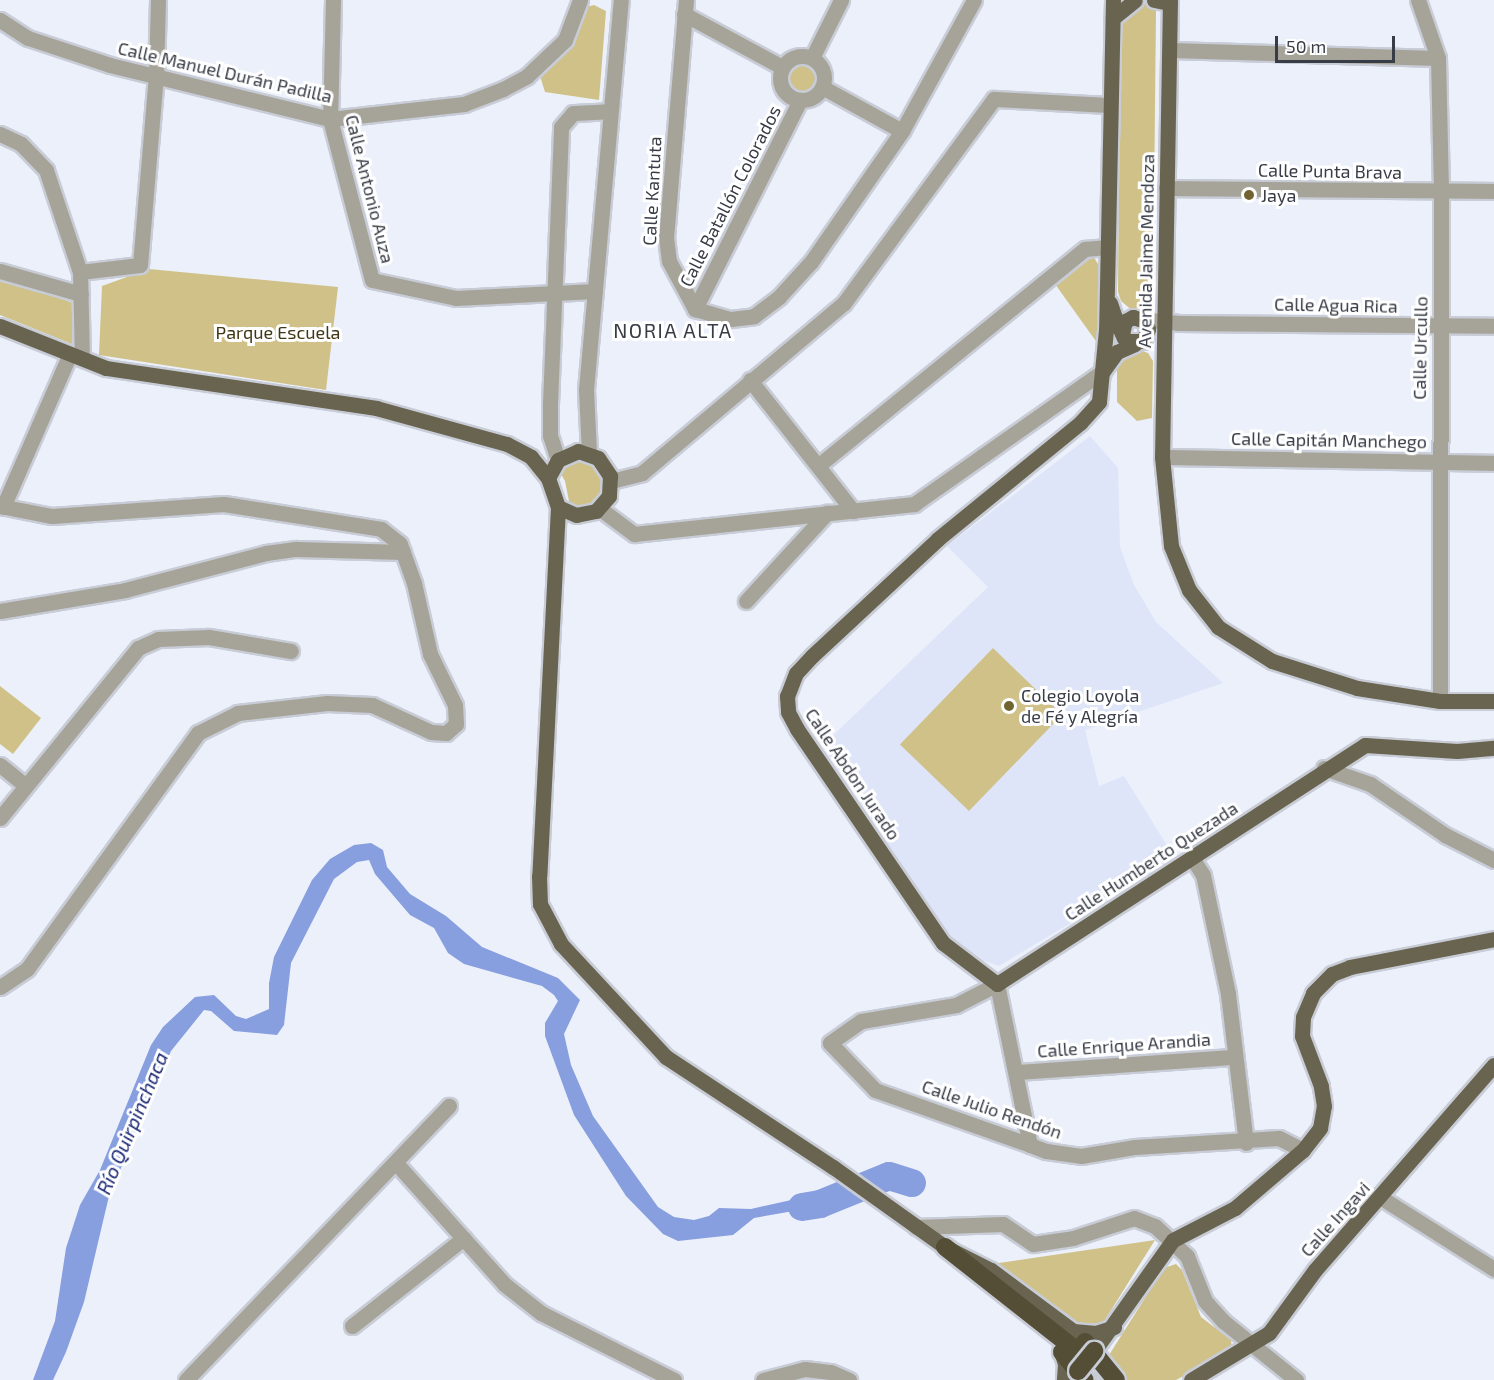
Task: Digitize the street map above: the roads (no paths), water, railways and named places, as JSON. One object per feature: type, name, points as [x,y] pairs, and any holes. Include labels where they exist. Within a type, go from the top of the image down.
[{"type":"highway","points":[[945,1247],[1017,1299],[1116,1380]]},
{"type":"highway","points":[[1073,1331],[1078,1351],[1074,1378]]},
{"type":"highway","points":[[1074,1378],[1078,1351]]},
{"type":"main road","points":[[1113,0],[1106,291],[1126,324],[1126,341],[1139,342],[1150,347],[1164,377]]},
{"type":"main road","points":[[1113,18],[1135,0]]},
{"type":"main road","name":"Avenida Jaime Mendoza","points":[[1165,1],[1170,50],[1166,188],[1167,327],[1162,457],[1164,502],[1171,546],[1188,590],[1218,627],[1272,661],[1357,688],[1440,701],[1494,701]]},
{"type":"main road","points":[[1103,371],[1117,352],[1139,342],[1148,329],[1126,324]]},
{"type":"main road","name":"Calle Abdon Jurado","points":[[997,984],[943,943],[797,729],[789,712],[787,696],[796,673],[812,656],[938,539],[1089,414],[1099,402],[1103,371],[1126,324]]},
{"type":"main road","points":[[0,326],[106,368],[376,408],[507,444],[531,457],[548,478],[558,507],[539,876],[540,903],[547,923],[561,944],[666,1057],[833,1167],[945,1247],[991,1270],[1073,1331],[1096,1333],[1114,1327]]},
{"type":"main road","points":[[548,478],[558,459],[578,452],[589,453],[606,466],[611,481],[609,496],[599,508],[576,515],[558,507]]},
{"type":"main road","name":"Calle Humberto Quezada","points":[[997,984],[1192,858],[1324,768],[1365,745],[1457,751],[1494,748]]},
{"type":"main road","points":[[1078,1351],[1114,1327],[1173,1240],[1235,1208],[1303,1150],[1320,1128],[1324,1106],[1302,1036],[1303,1017],[1313,993],[1332,974],[1350,967],[1494,939]]},
{"type":"main road","name":"Calle Ingavi","points":[[1191,1380],[1255,1344],[1269,1333],[1314,1270],[1494,1065]]},
{"type":"street","points":[[80,272],[140,265],[156,76],[158,0]]},
{"type":"street","name":"Calle Antonio Auza","points":[[333,0],[330,119],[372,280],[456,298],[556,291]]},
{"type":"street","name":"Calle Manuel Durán Padilla","points":[[0,20],[28,38],[156,76],[330,119],[464,104],[503,89],[527,76],[565,40],[580,0]]},
{"type":"street","points":[[589,453],[586,390],[620,0]]},
{"type":"street","points":[[812,58],[841,0]]},
{"type":"street","points":[[695,309],[731,320],[754,316],[779,297],[812,262],[902,131],[974,0]]},
{"type":"street","name":"Calle Urcullo","points":[[1418,0],[1438,58],[1442,192],[1438,461],[1440,701]]},
{"type":"street","points":[[685,7],[782,67]]},
{"type":"street","name":"Calle Kantuta","points":[[685,7],[666,237],[669,261],[695,309]]},
{"type":"street","points":[[1170,50],[1438,58]]},
{"type":"street","points":[[799,55],[812,58],[822,68],[822,87],[813,97],[800,100],[782,88],[782,67],[799,55]]},
{"type":"street","points":[[822,87],[902,131]]},
{"type":"street","points":[[611,481],[642,473],[844,303],[994,99],[1110,105]]},
{"type":"street","name":"Calle Batallón Colorados","points":[[695,309],[800,100]]},
{"type":"street","points":[[558,459],[550,436],[561,127],[573,113],[610,111]]},
{"type":"street","points":[[0,134],[21,144],[46,170],[80,272],[81,294],[76,356],[1,507],[52,516],[224,504],[381,529],[392,534],[403,552],[414,583],[430,654],[455,705],[456,724],[446,733],[431,732],[372,705],[327,703],[238,713],[198,733],[27,969],[0,987]]},
{"type":"street","name":"Calle Punta Brava","points":[[1166,188],[1494,191]]},
{"type":"street","points":[[819,465],[1085,249],[1107,247]]},
{"type":"street","points":[[0,271],[81,294]]},
{"type":"street","points":[[556,291],[595,291]]},
{"type":"street","name":"Calle Agua Rica","points":[[1126,324],[1167,327],[1494,326]]},
{"type":"street","name":"Calle Agua Rica","points":[[1139,342],[1167,327]]},
{"type":"street","points":[[599,508],[634,534],[914,504],[930,496],[1103,371]]},
{"type":"street","points":[[750,381],[819,465],[852,511]]},
{"type":"street","name":"Calle Capitán Manchego","points":[[1162,457],[1494,463]]},
{"type":"street","points":[[746,601],[827,513]]},
{"type":"street","points":[[0,611],[125,590],[266,553],[296,549],[403,552]]},
{"type":"street","points":[[0,818],[138,648],[158,639],[209,637],[291,651]]},
{"type":"street","points":[[0,765],[26,786]]},
{"type":"street","points":[[1324,768],[1370,784],[1445,834],[1494,860]]},
{"type":"street","points":[[1192,858],[1205,886],[1228,994],[1246,1143]]},
{"type":"street","points":[[997,984],[1018,1072],[1030,1145]]},
{"type":"street","name":"Calle Julio Rendón","points":[[997,984],[956,1005],[861,1021],[830,1043],[875,1090],[1030,1145],[1081,1156],[1135,1147],[1246,1143],[1279,1138],[1303,1150]]},
{"type":"street","name":"Calle Enrique Arandia","points":[[1018,1072],[1234,1057]]},
{"type":"street","points":[[186,1380],[449,1106]]},
{"type":"street","points":[[396,1162],[504,1284],[541,1313],[674,1380]]},
{"type":"street","points":[[1380,1197],[1494,1269]]},
{"type":"street","points":[[916,1227],[1003,1224],[1033,1244],[1073,1238],[1134,1218],[1155,1226],[1173,1240],[1187,1256],[1205,1301],[1223,1322],[1255,1344],[1296,1380]]},
{"type":"street","points":[[352,1326],[464,1238]]},
{"type":"street","points":[[764,1380],[805,1369],[831,1372],[849,1380]]},
{"type":"water","points":[[371,843],[383,850],[387,867],[410,894],[446,916],[482,947],[558,978],[580,1000],[564,1034],[571,1065],[593,1116],[658,1207],[674,1217],[694,1220],[709,1216],[719,1208],[751,1209],[832,1191],[845,1202],[754,1218],[733,1235],[678,1241],[663,1234],[626,1196],[574,1115],[545,1036],[545,1023],[558,1001],[554,995],[542,986],[464,964],[448,953],[434,928],[410,915],[375,874],[369,860],[357,862],[334,879],[291,963],[284,1025],[277,1035],[234,1031],[211,1011],[204,1010],[171,1051],[109,1196],[84,1302],[66,1352],[53,1380],[33,1380],[55,1321],[66,1248],[80,1205],[100,1170],[151,1045],[163,1027],[195,997],[214,995],[236,1016],[246,1019],[269,1009],[269,983],[274,957],[312,880],[330,859],[354,845]]},
{"type":"waterway","name":"Río Quirpinchaca","points":[[802,1207],[820,1204],[889,1176],[912,1183]]},
{"type":"tunnel","points":[[1077,1351],[1100,1380]]},
{"type":"place","name":"Jaya","points":[[1249,195]]},
{"type":"place","name":"Colegio Loyola de Fé y Alegría","points":[[1009,706]]},
{"type":"district","name":"NORIA ALTA","points":[[673,330]]},
{"type":"park label","name":"Parque Escuela","points":[[278,332]]}]
